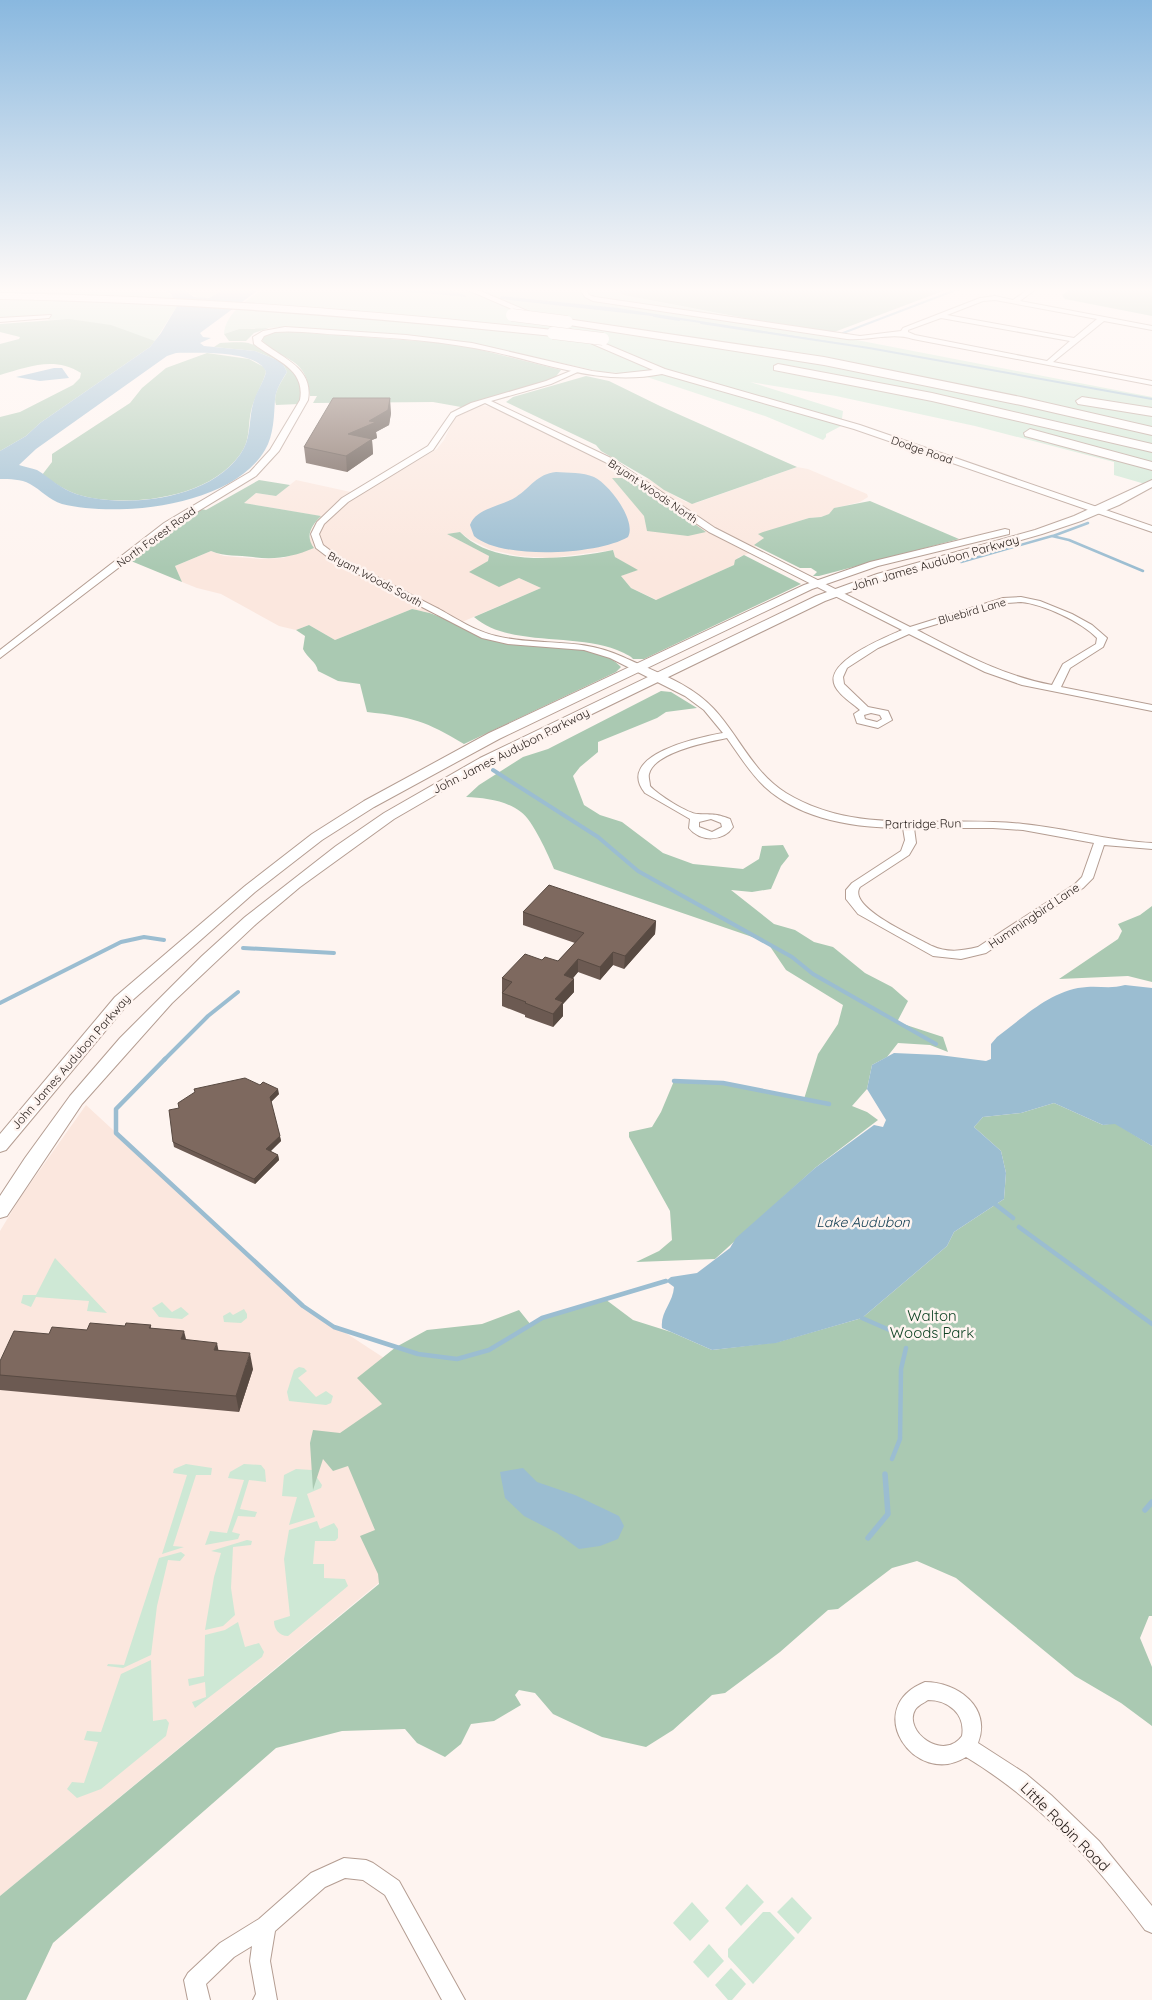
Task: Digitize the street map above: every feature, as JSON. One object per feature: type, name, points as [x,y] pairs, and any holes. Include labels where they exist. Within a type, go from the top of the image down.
[{"type":"highway","points":[[832,381],[1152,466]]},
{"type":"highway","points":[[848,381],[932,397],[1152,448]]},
{"type":"highway","points":[[927,381],[1021,400],[1152,431]]},
{"type":"highway","points":[[960,381],[1152,412]]},
{"type":"main road","name":"John James Audubon Parkway","points":[[0,1146],[121,1001],[177,951],[250,889],[317,837],[419,774],[494,736],[817,583],[874,564],[1093,509],[1152,473]]},
{"type":"main road","name":"John James Audubon Parkway","points":[[0,1211],[50,1136],[88,1086],[177,988],[236,931],[307,874],[376,826],[439,786],[488,760],[836,593],[894,573],[1040,533],[1152,484]]},
{"type":"main road","points":[[419,774],[439,786]]},
{"type":"street","name":"North Forest Road","points":[[0,655],[168,525],[192,509],[238,485],[268,459],[304,400],[306,393],[303,381]]},
{"type":"street","name":"Bryant Woods South","points":[[555,381],[486,401],[454,413],[448,419],[434,447],[338,505],[317,526],[315,534],[317,544],[336,560],[487,636],[512,642],[585,646],[606,652],[657,678]]},
{"type":"street","name":"Dodge Road","points":[[698,381],[857,427],[1152,530]]},
{"type":"street","name":"Bryant Woods North","points":[[486,401],[608,460],[705,526],[836,593]]},
{"type":"street","points":[[836,593],[1005,678],[1152,708]]},
{"type":"street","name":"Bluebird Lane","points":[[909,630],[1006,600],[1022,600],[1038,604],[1094,630],[1102,638],[1100,645],[1066,666],[1055,689]]},
{"type":"street","points":[[866,710],[843,691],[839,685],[840,671],[848,661],[909,630]]},
{"type":"street","name":"Partridge Run","points":[[657,678],[699,701],[712,712],[766,782],[795,802],[826,814],[855,822],[908,826],[950,823],[1001,825],[1044,830],[1100,841],[1152,846]]},
{"type":"street","points":[[697,819],[650,791],[642,778],[644,770],[654,760],[688,743],[728,735]]},
{"type":"street","name":"Hummingbird Lane","points":[[908,826],[912,841],[910,848],[905,854],[856,885],[852,890],[852,899],[862,912],[928,949],[960,956],[982,950],[1080,886],[1088,878],[1100,841]]},
{"type":"street","name":"Little Robin Road","points":[[966,1746],[1006,1770],[1070,1827],[1100,1859],[1152,1923]]},
{"type":"street","points":[[199,2000],[195,1980],[227,1950],[266,1926],[318,1880],[344,1868],[366,1870],[392,1888],[454,2000]]},
{"type":"street","points":[[264,2000],[266,1998],[260,1961],[266,1926]]},
{"type":"shaded area","points":[[481,405],[493,407],[595,457],[629,478],[649,479],[686,502],[696,503],[797,467],[808,469],[867,494],[868,497],[860,502],[835,508],[829,514],[821,517],[809,518],[759,534],[764,538],[755,545],[750,553],[739,557],[734,565],[657,600],[631,588],[621,576],[637,570],[615,557],[613,550],[550,558],[519,556],[491,550],[469,539],[460,532],[448,534],[489,556],[488,561],[483,566],[470,572],[519,578],[541,588],[455,625],[434,614],[412,609],[335,640],[309,625],[296,630],[279,626],[221,594],[182,582],[175,566],[211,551],[224,556],[261,559],[283,558],[313,548],[310,543],[310,532],[320,516],[244,503],[256,493],[276,496],[296,480],[360,494],[437,449],[444,440],[455,417],[468,409]]},
{"type":"shaded area","points":[[86,1105],[303,1305],[430,1388],[392,1572],[0,1896],[0,1231],[20,1198]]},
{"type":"green space","points":[[77,381],[100,381],[40,423],[26,436],[0,451],[0,417],[20,412]]},
{"type":"green space","points":[[150,381],[262,381],[252,406],[244,448],[231,465],[214,478],[193,489],[170,496],[146,499],[122,501],[99,499],[79,495],[64,489],[42,475],[52,462],[52,454],[130,403]]},
{"type":"green space","points":[[281,381],[299,381],[299,404],[276,405],[275,396]]},
{"type":"green space","points":[[546,381],[461,407],[433,402],[313,403],[317,396],[310,396],[308,382]]},
{"type":"green space","points":[[567,381],[610,381],[660,406],[797,467],[692,504],[664,490],[601,451],[596,445],[506,402],[513,397]]},
{"type":"green space","points":[[660,381],[1071,381],[1152,397],[1152,486],[1114,475],[1114,462],[975,426],[836,396],[750,382],[843,411],[841,426],[826,434],[823,440],[765,416]]},
{"type":"green space","points":[[612,478],[629,478],[706,532],[688,536],[647,531],[644,516]]},
{"type":"green space","points":[[259,480],[290,485],[276,496],[256,493],[244,503],[321,516],[310,531],[311,544],[314,548],[299,554],[276,558],[227,555],[211,551],[175,566],[182,582],[131,561],[201,509],[206,510]]},
{"type":"green space","points":[[870,501],[959,539],[819,576],[813,576],[817,572],[811,568],[800,568],[754,545],[764,538],[758,534],[763,532],[809,518],[821,517],[829,514],[834,508]]},
{"type":"green space","points":[[460,532],[475,543],[492,551],[512,556],[554,558],[613,550],[615,557],[638,570],[621,576],[631,588],[656,600],[734,565],[735,560],[744,555],[801,584],[644,659],[633,659],[617,650],[600,645],[504,632],[488,626],[474,617],[541,588],[519,578],[499,587],[469,572],[488,561],[489,556],[447,534]]},
{"type":"green space","points":[[412,609],[435,615],[490,640],[512,644],[580,648],[610,658],[621,667],[616,672],[464,744],[418,721],[367,712],[360,684],[338,681],[318,671],[303,649],[305,636],[296,630],[309,625],[335,640]]},
{"type":"green space","points":[[661,691],[671,692],[697,708],[666,712],[657,718],[598,742],[598,752],[580,767],[573,776],[584,805],[600,815],[622,822],[663,853],[693,864],[743,869],[759,859],[762,846],[783,845],[789,856],[781,866],[771,889],[752,892],[731,890],[774,924],[795,930],[814,942],[833,947],[865,973],[892,987],[908,1001],[897,1022],[943,1037],[948,1052],[930,1045],[898,1043],[887,1057],[872,1065],[867,1089],[852,1106],[867,1112],[878,1120],[815,1168],[715,1259],[636,1262],[659,1251],[672,1240],[670,1211],[629,1137],[629,1132],[652,1127],[661,1112],[674,1081],[723,1083],[804,1099],[818,1054],[838,1024],[843,1005],[786,970],[767,942],[554,869],[535,830],[521,812],[502,802],[466,797],[479,785],[523,757],[548,749]]},
{"type":"green space","points":[[1152,906],[1152,982],[1128,976],[1059,979],[1118,939],[1122,931],[1118,924],[1140,915]]},
{"type":"green space","name":"Walton Woods Park","points":[[1054,1103],[1103,1125],[1115,1123],[1152,1146],[1152,1616],[1149,1616],[1140,1638],[1152,1667],[1152,1726],[1121,1703],[1075,1676],[956,1578],[917,1561],[892,1568],[838,1609],[828,1610],[780,1652],[725,1693],[712,1695],[673,1730],[646,1747],[602,1737],[553,1714],[535,1693],[519,1690],[515,1695],[521,1705],[494,1721],[471,1724],[461,1744],[445,1757],[417,1743],[405,1729],[342,1731],[276,1748],[53,1943],[26,2000],[0,2000],[0,1896],[379,1584],[378,1574],[360,1536],[375,1530],[348,1466],[333,1471],[323,1459],[313,1490],[310,1443],[313,1430],[340,1433],[382,1404],[357,1378],[396,1347],[427,1330],[482,1324],[519,1310],[531,1325],[542,1318],[605,1299],[633,1320],[671,1332],[712,1350],[778,1342],[862,1318],[947,1246],[954,1232],[1004,1199],[1006,1173],[1001,1151],[974,1127],[983,1117],[1021,1113]]},
{"type":"green space","points":[[55,1258],[107,1313],[87,1311],[89,1301],[36,1297],[31,1307],[21,1303],[23,1295],[36,1295]]},
{"type":"green space","points":[[162,1302],[172,1312],[181,1307],[189,1314],[182,1319],[159,1317],[152,1308]]},
{"type":"green space","points":[[244,1309],[247,1318],[241,1323],[224,1322],[223,1316],[230,1312],[233,1315]]},
{"type":"green space","points":[[299,1367],[307,1371],[298,1378],[316,1397],[326,1391],[333,1396],[331,1403],[326,1405],[289,1401],[287,1392],[294,1370]]},
{"type":"green space","points":[[186,1464],[212,1468],[211,1475],[196,1475],[173,1546],[184,1547],[162,1554],[187,1475],[173,1473],[174,1469]]},
{"type":"green space","points":[[244,1464],[261,1465],[265,1470],[266,1482],[249,1480],[240,1509],[257,1512],[255,1517],[238,1516],[232,1532],[240,1534],[238,1539],[205,1545],[210,1531],[227,1533],[244,1480],[228,1478],[230,1472]]},
{"type":"green space","points":[[296,1469],[312,1470],[322,1485],[321,1488],[307,1494],[315,1517],[289,1525],[297,1497],[282,1496],[284,1475]]},
{"type":"green space","points":[[317,1521],[320,1529],[334,1523],[338,1529],[338,1538],[335,1541],[315,1541],[313,1564],[324,1564],[324,1578],[345,1579],[348,1586],[288,1636],[285,1636],[275,1627],[274,1621],[290,1616],[284,1559],[289,1530]]},
{"type":"green space","points":[[247,1540],[252,1541],[251,1545],[233,1547],[231,1588],[235,1615],[223,1626],[205,1630],[214,1577],[221,1553],[211,1551]]},
{"type":"green space","points":[[181,1552],[185,1555],[180,1561],[168,1560],[157,1606],[151,1655],[123,1668],[107,1666],[108,1664],[124,1665],[159,1558]]},
{"type":"green space","points":[[238,1622],[245,1647],[259,1643],[264,1652],[262,1657],[195,1708],[192,1702],[206,1697],[205,1682],[189,1686],[188,1679],[204,1676],[205,1635],[225,1630]]},
{"type":"green space","points":[[151,1660],[153,1721],[166,1719],[169,1723],[166,1736],[101,1789],[77,1798],[67,1789],[72,1782],[84,1783],[98,1742],[84,1740],[87,1731],[101,1732],[121,1674]]},
{"type":"green space","points":[[747,1884],[764,1902],[741,1926],[725,1908]]},
{"type":"green space","points":[[792,1897],[812,1918],[798,1934],[777,1912]]},
{"type":"green space","points":[[692,1902],[709,1921],[690,1941],[673,1923]]},
{"type":"green space","points":[[763,1912],[770,1912],[795,1938],[753,1984],[728,1957],[728,1949]]},
{"type":"green space","points":[[709,1944],[724,1961],[708,1978],[693,1962]]},
{"type":"green space","points":[[731,1968],[746,1984],[732,2000],[728,2000],[715,1985]]},
{"type":"water","points":[[100,381],[131,381],[36,449],[19,465],[37,470],[71,492],[96,499],[120,501],[169,496],[192,489],[213,479],[231,465],[244,448],[248,437],[253,404],[262,381],[282,381],[276,395],[273,425],[268,444],[249,469],[227,484],[201,495],[143,508],[86,508],[62,504],[27,482],[0,479],[0,451],[26,436],[40,423]]},
{"type":"water","points":[[556,472],[585,474],[594,477],[607,487],[620,504],[629,522],[630,530],[628,537],[595,548],[573,551],[527,552],[487,544],[474,536],[470,525],[478,515],[516,497],[544,475]]},
{"type":"water","name":"Lake Audubon","points":[[1125,985],[1152,988],[1152,1146],[1115,1124],[1103,1125],[1054,1103],[1021,1113],[983,1117],[974,1127],[1001,1151],[1006,1173],[1004,1199],[954,1232],[947,1246],[862,1318],[776,1343],[712,1350],[662,1328],[663,1317],[674,1287],[666,1281],[671,1277],[697,1273],[730,1248],[736,1238],[815,1168],[874,1125],[883,1127],[886,1120],[867,1089],[872,1065],[894,1053],[939,1055],[986,1061],[991,1059],[991,1044],[997,1037],[1050,998],[1074,989]]},
{"type":"water","points":[[523,1468],[537,1482],[575,1495],[619,1516],[624,1526],[618,1539],[600,1546],[579,1549],[557,1533],[524,1516],[505,1498],[500,1472]]},
{"type":"building","points":[[333,398],[390,398],[388,410],[369,421],[376,422],[348,434],[372,439],[346,456],[304,447]]},
{"type":"building","points":[[549,885],[656,921],[625,956],[613,952],[600,967],[578,959],[564,975],[574,979],[555,999],[563,1002],[553,1014],[502,993],[512,982],[502,978],[525,954],[542,960],[545,957],[558,961],[584,933],[523,912]]},
{"type":"building","points":[[245,1078],[260,1085],[263,1082],[278,1089],[270,1097],[280,1136],[266,1149],[278,1155],[254,1179],[173,1142],[169,1110],[179,1108],[178,1103],[195,1092],[194,1089]]},
{"type":"building","points":[[90,1323],[125,1326],[126,1323],[151,1325],[149,1328],[184,1331],[181,1339],[217,1343],[214,1350],[250,1353],[236,1396],[0,1375],[0,1361],[14,1331],[49,1334],[52,1327],[87,1330]]},
{"type":"waterway","points":[[1054,381],[1152,399]]},
{"type":"waterway","points":[[1053,536],[1088,523]]},
{"type":"waterway","points":[[961,562],[1052,536],[1069,540],[1143,571]]},
{"type":"waterway","points":[[493,770],[598,837],[638,871],[792,957],[813,974],[936,1044]]},
{"type":"waterway","points":[[0,1003],[121,942],[144,937],[164,940]]},
{"type":"waterway","points":[[243,948],[334,953]]},
{"type":"waterway","points":[[165,1059],[208,1016],[238,992]]},
{"type":"waterway","points":[[165,1059],[116,1109],[116,1133],[303,1306],[334,1327],[418,1354],[457,1359],[489,1350],[542,1318],[666,1281]]},
{"type":"waterway","points":[[674,1081],[723,1083],[829,1104]]},
{"type":"waterway","points":[[995,1204],[1013,1218]]},
{"type":"waterway","points":[[1019,1227],[1152,1324]]},
{"type":"waterway","points":[[862,1318],[901,1335]]},
{"type":"waterway","points":[[892,1459],[900,1439],[901,1369],[906,1348]]},
{"type":"waterway","points":[[868,1538],[888,1514],[885,1474]]},
{"type":"waterway","points":[[1145,1510],[1152,1502]]}]
